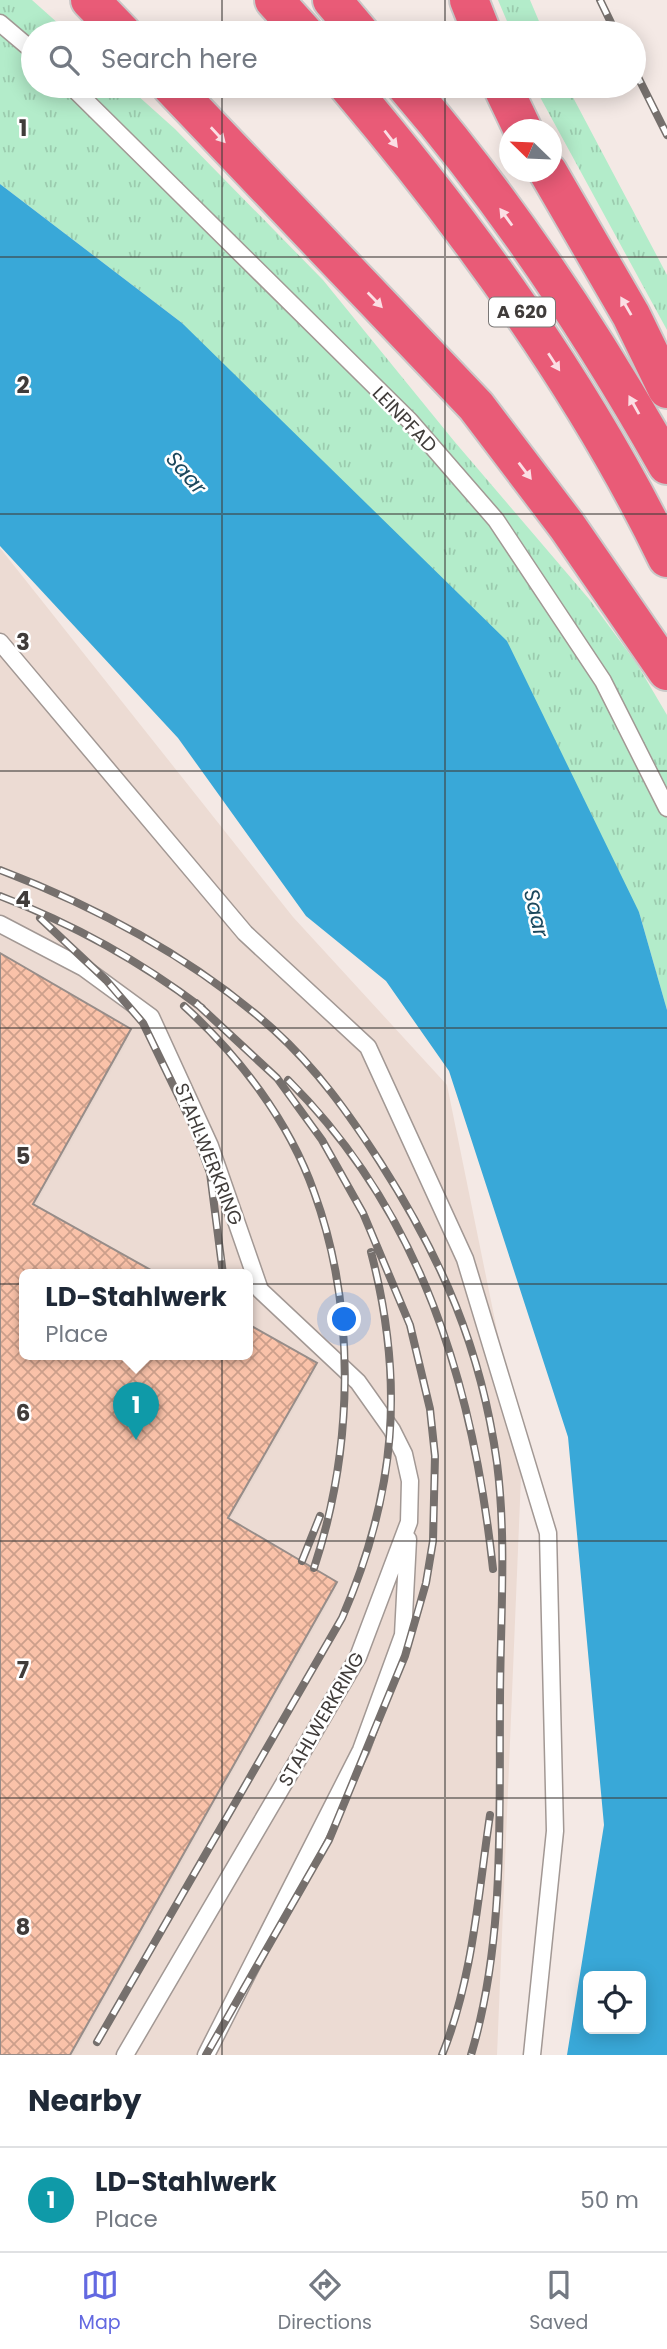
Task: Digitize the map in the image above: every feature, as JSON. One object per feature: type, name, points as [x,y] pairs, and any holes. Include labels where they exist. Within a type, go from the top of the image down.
[{"type":"highway","points":[[90,0],[110,21]]},
{"type":"highway","points":[[274,0],[293,21]]},
{"type":"highway","points":[[332,0],[350,21]]},
{"type":"highway","points":[[469,0],[477,21]]},
{"type":"highway","points":[[182,98],[476,406],[568,526],[667,671]]},
{"type":"highway","name":"A 620","points":[[358,98],[452,215],[513,299],[583,405],[667,558]]},
{"type":"highway","name":"A 620","points":[[415,98],[553,280],[624,387],[667,465]]},
{"type":"highway","points":[[508,98],[518,119]]},
{"type":"highway","points":[[554,182],[631,315],[667,389]]},
{"type":"lane","points":[[0,23],[21,41]]},
{"type":"lane","name":"LEINPFAD","points":[[83,98],[410,421],[496,520],[603,681],[667,808]]},
{"type":"lane","points":[[0,642],[245,933],[368,1047],[465,1259],[548,1532],[555,1830],[532,2055]]},
{"type":"lane","name":"STAHLWERKRING","points":[[0,924],[84,968],[150,1017],[210,1146],[253,1269]]},
{"type":"lane","name":"STAHLWERKRING","points":[[125,2055],[358,1657],[409,1522],[410,1481],[398,1442],[358,1382],[260,1290],[253,1270]]},
{"type":"lane","points":[[205,2055],[361,1750],[403,1635],[409,1522]]},
{"type":"shaded area","points":[[0,548],[293,917],[447,1085],[522,1453],[497,2055],[0,2055]]},
{"type":"green space","points":[[0,0],[32,0],[56,21],[21,21],[21,98],[140,98],[175,129],[323,280],[454,441],[589,599],[637,664],[667,715],[667,1010],[639,912],[182,323],[0,184]]},
{"type":"green space","points":[[498,0],[530,0],[539,21],[507,21]]},
{"type":"green space","points":[[541,98],[573,98],[667,275],[667,330],[562,137],[562,119],[552,119]]},
{"type":"water","name":"Saar","points":[[0,184],[182,323],[507,641],[639,912],[667,1010],[667,2055],[567,2055],[604,1825],[568,1437],[449,1071],[386,981],[306,916],[178,738],[0,546]]},
{"type":"building","points":[[0,953],[131,1029],[33,1204],[149,1269],[19,1269],[19,1360],[253,1360],[253,1327],[317,1363],[228,1518],[337,1582],[70,2055],[0,2055]]},
{"type":"railway","points":[[600,0],[610,21]]},
{"type":"railway","points":[[646,93],[667,135]]},
{"type":"railway","points":[[0,870],[109,918],[179,958],[244,1005],[290,1045],[332,1093],[380,1162],[422,1234],[456,1306],[481,1381],[490,1421],[500,1493],[502,1553],[498,1881],[490,1968],[471,2055]]},
{"type":"railway","points":[[0,896],[105,945],[202,1008]]},
{"type":"railway","points":[[40,918],[106,980],[143,1023],[191,1122],[210,1173],[222,1269]]},
{"type":"railway","points":[[196,1003],[277,1078],[322,1140],[363,1213],[410,1325],[430,1409],[435,1456],[433,1541],[426,1583],[405,1656],[329,1840],[206,2055]]},
{"type":"railway","points":[[184,1006],[243,1068],[276,1115],[303,1166],[328,1237],[338,1284],[345,1380],[336,1476],[327,1523],[314,1568]]},
{"type":"railway","points":[[288,1080],[334,1132],[374,1187],[406,1245],[433,1305],[455,1368],[471,1433],[484,1500],[493,1569]]},
{"type":"railway","points":[[97,2042],[342,1618],[360,1572],[374,1527],[390,1437],[388,1347],[382,1300],[371,1252]]},
{"type":"railway","points":[[302,1561],[320,1516]]},
{"type":"railway","points":[[442,2055],[468,1967],[490,1815]]},
{"type":"place","name":"LD-Stahlwerk","points":[[136,1440]]}]
